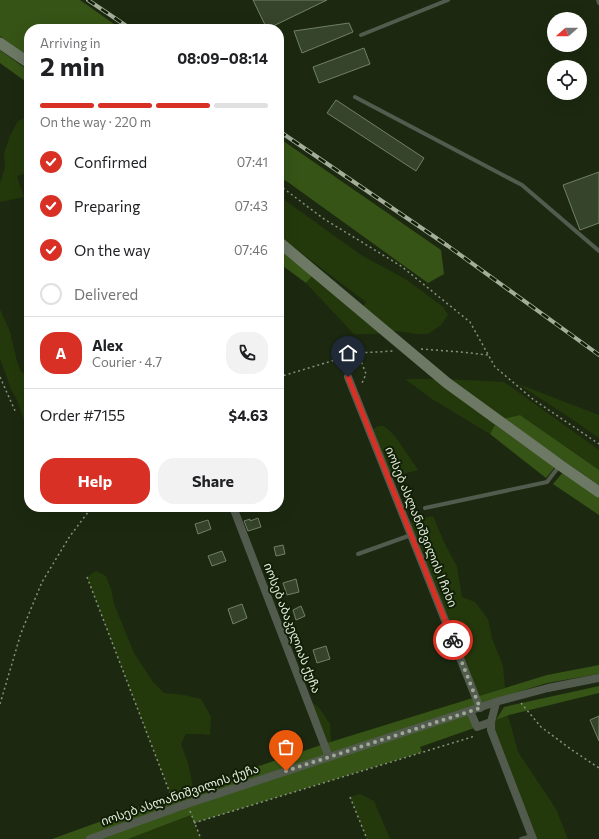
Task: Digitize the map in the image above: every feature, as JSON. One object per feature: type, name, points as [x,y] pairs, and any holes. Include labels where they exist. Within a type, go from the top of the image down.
[{"type":"street","points":[[0,43],[24,60]]},
{"type":"street","points":[[284,246],[447,382],[599,492]]},
{"type":"street","name":"იოსებ ასლანიშვილის I ჩიხი","points":[[348,377],[480,708]]},
{"type":"street","name":"იოსებ აბაკელიას ქუჩა","points":[[235,512],[329,757]]},
{"type":"street","name":"იოსებ ასლანიშვილის ქუჩა","points":[[90,839],[187,804],[470,711],[548,688],[599,678]]},
{"type":"street","points":[[496,703],[490,722],[491,730],[533,838]]},
{"type":"street","points":[[470,711],[476,727],[490,722]]},
{"type":"lane","points":[[361,35],[448,0]]},
{"type":"lane","points":[[355,97],[522,186],[599,251]]},
{"type":"lane","points":[[425,508],[546,482],[560,465]]},
{"type":"lane","points":[[358,554],[411,535]]},
{"type":"lane","points":[[521,839],[533,838]]},
{"type":"path","points":[[284,189],[324,219],[401,266],[470,322],[495,367],[534,400],[599,444]]},
{"type":"path","points":[[419,349],[488,355]]},
{"type":"path","points":[[284,375],[358,353],[396,350]]},
{"type":"path","points":[[353,391],[362,383],[366,374],[358,353]]},
{"type":"path","points":[[0,377],[16,413]]},
{"type":"path","points":[[0,704],[21,633],[42,582],[70,536],[88,512]]},
{"type":"path","points":[[87,577],[176,808]]},
{"type":"path","points":[[516,697],[541,727],[599,768]]},
{"type":"path","points":[[194,823],[491,730]]},
{"type":"path","points":[[350,797],[367,839]]},
{"type":"path","points":[[187,804],[201,839]]},
{"type":"green space","points":[[0,0],[80,0],[114,24],[24,24],[24,53],[0,36]]},
{"type":"green space","points":[[0,50],[24,67],[24,80],[0,63]]},
{"type":"green space","points":[[24,118],[24,174],[17,176],[24,197],[0,202],[0,184],[5,167],[4,153],[10,136],[18,121]]},
{"type":"green space","points":[[284,141],[441,250],[444,274],[428,283],[285,180],[284,181]]},
{"type":"green space","points":[[284,200],[361,255],[407,280],[443,307],[448,315],[441,325],[428,334],[396,331],[373,334],[354,334],[306,283],[313,275],[357,315],[366,302],[284,240]]},
{"type":"green space","points":[[284,253],[313,275],[306,283],[284,267]]},
{"type":"green space","points":[[0,309],[10,332],[21,372],[24,373],[24,420],[17,400],[11,389],[0,358]]},
{"type":"green space","points":[[405,379],[504,382],[599,450],[599,470],[520,415],[499,420],[490,434],[432,399]]},
{"type":"green space","points":[[518,384],[599,415],[599,438],[572,419]]},
{"type":"green space","points":[[520,415],[599,470],[599,485],[503,419]]},
{"type":"green space","points":[[495,425],[555,467],[546,478],[490,434]]},
{"type":"green space","points":[[378,426],[384,426],[395,436],[418,470],[388,478],[370,432]]},
{"type":"green space","points":[[564,471],[599,495],[599,515],[553,484]]},
{"type":"green space","points":[[433,516],[457,567],[462,597],[475,602],[488,619],[492,638],[503,666],[505,688],[476,697],[406,522]]},
{"type":"green space","points":[[96,571],[106,576],[111,589],[114,604],[134,653],[153,682],[164,693],[184,695],[201,699],[211,717],[210,735],[186,734],[181,744],[188,763],[193,788],[171,796],[87,577]]},
{"type":"green space","points":[[599,665],[599,674],[547,683],[482,703],[479,696],[547,675]]},
{"type":"green space","points":[[599,686],[599,693],[509,715],[496,720],[504,707]]},
{"type":"green space","points":[[306,697],[320,709],[330,724],[331,742],[324,744]]},
{"type":"green space","points":[[476,697],[480,708],[471,711],[477,727],[420,747],[422,752],[194,823],[191,815],[128,839],[52,839],[182,792],[324,744]]},
{"type":"green space","points":[[508,715],[518,752],[556,809],[568,839],[533,839],[491,722]]},
{"type":"green space","points":[[360,794],[374,801],[390,839],[367,839],[350,797]]},
{"type":"green space","points":[[191,815],[201,839],[128,839]]},
{"type":"building","points":[[253,0],[327,0],[277,24],[265,24]]},
{"type":"building","points":[[349,23],[353,32],[302,53],[294,31]]},
{"type":"building","points":[[364,48],[370,64],[319,83],[313,67]]},
{"type":"building","points":[[336,100],[424,158],[416,171],[327,113]]},
{"type":"building","points":[[599,172],[599,223],[580,230],[563,185]]},
{"type":"building","points":[[258,518],[261,527],[248,531],[244,521],[250,519],[250,521]]},
{"type":"building","points":[[208,520],[211,529],[198,534],[195,524]]},
{"type":"building","points":[[283,545],[285,554],[276,556],[274,547]]},
{"type":"building","points":[[222,551],[226,561],[212,566],[208,556]]},
{"type":"building","points":[[296,579],[299,592],[287,595],[283,583]]},
{"type":"building","points":[[242,604],[247,618],[233,624],[228,609]]},
{"type":"building","points":[[301,606],[305,616],[296,620],[293,610]]},
{"type":"building","points":[[326,646],[330,659],[317,663],[313,650]]},
{"type":"building","points":[[599,716],[599,741],[590,720]]},
{"type":"railway","points":[[88,0],[124,24]]},
{"type":"railway","points":[[284,134],[448,246],[599,355]]},
{"type":"way so far","points":[[286,771],[480,708],[453,640]]},
{"type":"route","points":[[348,377],[453,640]]}]
